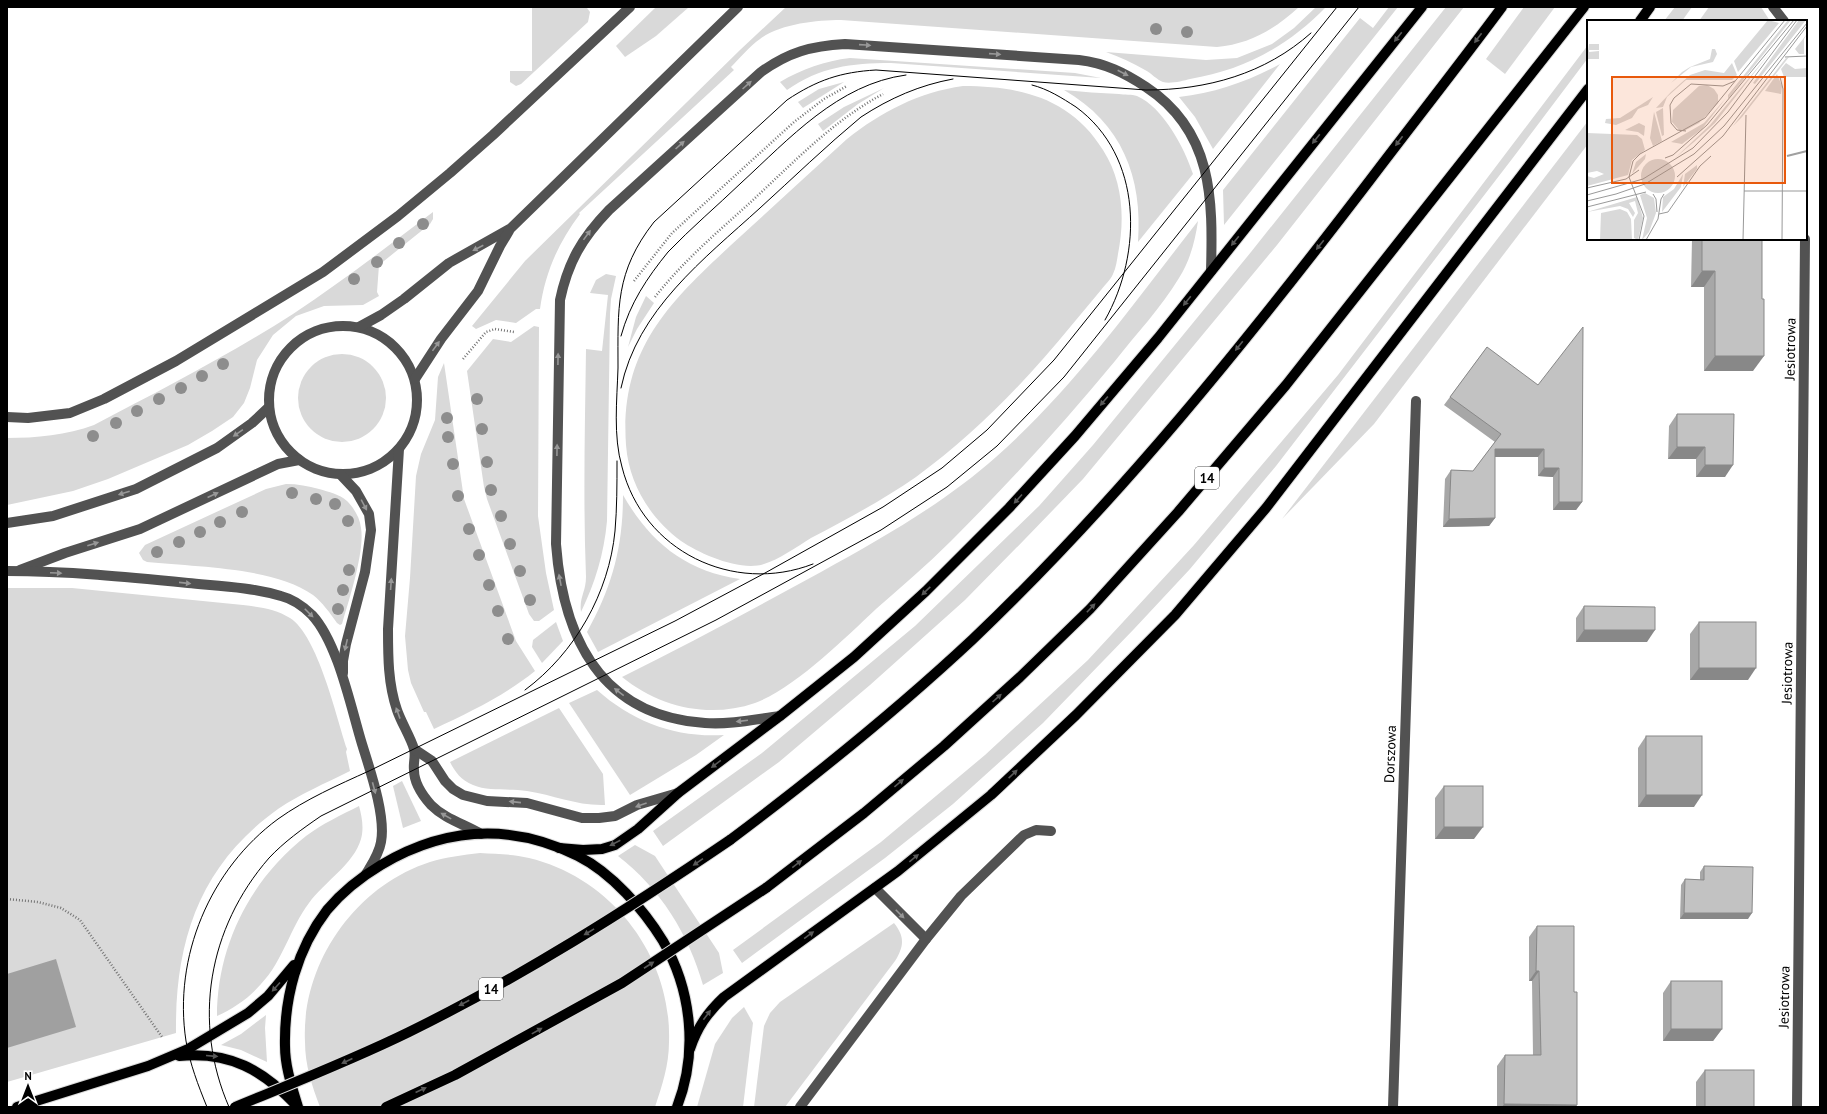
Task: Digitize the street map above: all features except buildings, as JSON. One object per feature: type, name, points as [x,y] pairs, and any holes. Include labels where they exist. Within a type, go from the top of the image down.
[{"type":"main road","points":[[559,848],[583,850],[602,849],[615,844],[648,822],[678,793],[780,716],[854,657],[926,591],[1009,508],[1080,430],[1158,338],[1422,7]]},
{"type":"main road","name":"14","points":[[235,1107],[346,1061],[409,1032],[501,984],[589,933],[730,840],[806,783],[913,694],[974,638],[1032,580],[1122,485],[1226,363],[1310,257],[1502,7]]},
{"type":"main road","name":"14","points":[[386,1107],[455,1075],[622,983],[766,888],[864,813],[944,746],[1020,677],[1090,609],[1178,512],[1286,385],[1584,7]]},
{"type":"main road","points":[[1641,20],[1650,7]]},
{"type":"main road","points":[[677,1107],[685,1078],[690,1049],[696,1031],[704,1018],[724,997],[874,888],[991,795],[1076,715],[1175,615],[1266,508],[1587,90]]},
{"type":"main road","points":[[298,1107],[289,1076],[285,1047],[286,1013],[293,979],[300,957],[313,931],[328,910],[345,891],[366,874],[399,854],[452,836],[508,834],[559,848],[580,857],[607,876],[630,896],[653,926],[671,956],[682,984],[688,1013],[690,1049]]},
{"type":"main road","points":[[17,1107],[71,1091],[173,1057],[248,1013],[268,996],[300,957]]},
{"type":"main road","points":[[173,1057],[212,1056],[233,1060],[269,1079],[298,1107]]},
{"type":"street","points":[[7,417],[28,418],[70,413],[104,399],[176,361],[323,272],[398,216],[450,173],[630,7]]},
{"type":"street","points":[[415,379],[441,339],[478,291],[500,246],[511,228],[738,7]]},
{"type":"street","points":[[1773,7],[1783,20]]},
{"type":"street","points":[[780,716],[726,723],[706,723],[668,717],[652,711],[632,701],[602,678],[584,654],[570,623],[558,570],[556,544],[560,300],[571,262],[593,226],[761,72],[788,55],[810,47],[845,44],[1079,60],[1095,62],[1113,68],[1132,77],[1155,92],[1182,120],[1198,146],[1206,171],[1209,188],[1212,229],[1211,271]]},
{"type":"street","points":[[359,327],[381,315],[404,299],[449,263],[511,228]]},
{"type":"street","name":"Jesiotrowa","points":[[1797,1107],[1805,240]]},
{"type":"street","points":[[338,326],[359,327],[377,334],[394,345],[407,360],[415,379],[417,398],[416,417],[408,436],[399,449],[381,465],[362,472],[340,474],[319,470],[299,460],[285,446],[274,429],[268,408],[272,381],[280,359],[296,342],[316,331],[338,326]]},
{"type":"street","name":"Dorszowa","points":[[1393,1107],[1416,401]]},
{"type":"street","points":[[7,523],[53,516],[136,489],[217,448],[252,423],[268,408]]},
{"type":"street","points":[[399,449],[388,657],[390,683],[396,708],[414,749],[415,779],[422,793],[440,813],[466,824],[481,834]]},
{"type":"street","points":[[12,571],[140,529],[278,464],[299,460]]},
{"type":"street","points":[[340,474],[356,491],[369,514],[371,530],[365,572],[346,644],[343,661],[343,681]]},
{"type":"street","points":[[12,571],[137,578],[257,590],[283,596],[301,605],[312,616],[323,632],[333,652],[364,750],[380,812],[382,824],[381,842],[376,857],[366,874]]},
{"type":"street","points":[[414,749],[432,761],[445,781],[453,789],[463,795],[486,801],[526,803],[582,818],[615,816],[637,805],[678,793]]},
{"type":"street","points":[[800,1107],[960,896],[1024,835],[1036,830],[1051,831]]},
{"type":"street","points":[[874,888],[926,939]]},
{"type":"path","points":[[634,281],[672,233],[794,122],[824,99],[847,86]]},
{"type":"path","points":[[655,297],[681,266],[821,137],[857,110],[884,94]]},
{"type":"path","points":[[463,359],[486,332],[494,329],[514,332]]},
{"type":"path","points":[[7,899],[38,902],[60,908],[80,920],[161,1036],[173,1057]]},
{"type":"shaded area","points":[[532,7],[587,8],[590,12],[588,22],[521,84],[516,86],[510,82],[510,71],[532,71]]},
{"type":"shaded area","points":[[656,7],[689,7],[656,36],[625,57],[616,46]]},
{"type":"shaded area","points":[[786,7],[1299,7],[1271,29],[1251,39],[1240,43],[1217,47],[841,20],[810,22],[788,26],[768,34],[753,45],[731,67],[734,70],[579,213],[580,214],[559,247],[549,271],[540,309],[536,309],[516,323],[496,320],[476,329],[472,326],[525,261],[740,50]]},
{"type":"shaded area","points":[[1316,7],[1326,7],[1281,45],[1247,63],[1210,75],[1184,81],[1163,82],[1136,65],[1106,52],[1206,60],[1237,58],[1272,44],[1294,28]]},
{"type":"shaded area","points":[[1389,7],[1398,7],[1224,225],[1223,190],[1360,18],[1373,28]]},
{"type":"shaded area","points":[[1446,7],[1464,7],[1277,245],[1083,479],[965,600],[870,685],[779,762],[663,846],[653,831],[762,753],[915,626],[1039,506],[1093,445],[1251,252]]},
{"type":"shaded area","points":[[1524,7],[1555,7],[1505,74],[1486,59]]},
{"type":"shaded area","points":[[1675,7],[1692,7],[1683,20],[1665,20]]},
{"type":"shaded area","points":[[1709,7],[1761,7],[1769,20],[1700,20]]},
{"type":"shaded area","points":[[1587,46],[1587,59],[1512,159],[1276,466],[1190,569],[1043,723],[953,804],[885,858],[742,963],[733,950],[881,842],[985,755],[1088,660],[1194,545],[1338,375]]},
{"type":"shaded area","points":[[850,58],[1075,73],[1101,78],[891,63],[849,65],[824,71],[799,82],[787,90],[780,82],[814,66]]},
{"type":"shaded area","points":[[1280,64],[1213,149],[1195,117],[1179,97],[1206,93],[1244,81]]},
{"type":"shaded area","points":[[844,82],[803,108],[798,102],[819,89]]},
{"type":"shaded area","points":[[963,86],[1004,89],[1042,98],[1060,107],[1076,118],[1090,132],[1110,162],[1115,174],[1121,200],[1122,214],[1120,241],[1115,269],[1112,276],[1054,347],[979,425],[938,460],[891,494],[811,538],[782,556],[764,564],[744,566],[733,564],[710,556],[689,546],[670,532],[651,511],[637,486],[628,459],[626,445],[626,410],[632,379],[642,351],[656,326],[674,302],[717,258],[847,139],[873,120],[916,98]]},
{"type":"shaded area","points":[[884,88],[858,104],[823,131],[818,124],[844,107]]},
{"type":"shaded area","points":[[1064,90],[1130,95],[1137,96],[1147,101],[1164,119],[1179,141],[1185,153],[1193,174],[1138,242],[1139,218],[1137,196],[1132,174],[1125,154],[1101,119],[1084,103]]},
{"type":"shaded area","points":[[1587,122],[1587,145],[1374,424],[1282,519]]},
{"type":"shaded area","points":[[433,212],[433,219],[430,224],[379,265],[377,292],[379,296],[363,305],[324,306],[296,316],[273,335],[257,360],[250,388],[244,403],[233,417],[188,445],[108,479],[73,491],[7,505],[7,438],[51,435],[94,425],[170,385],[220,358],[293,314],[346,277]]},
{"type":"shaded area","points":[[1198,221],[1194,243],[1189,258],[1172,289],[1148,321],[1055,431],[1014,476],[942,550],[802,675],[770,696],[755,703],[738,708],[720,710],[702,710],[668,703],[636,687],[622,677],[722,626],[867,546],[912,519],[976,474],[1024,430],[1077,374],[1127,314]]},
{"type":"shaded area","points":[[606,274],[616,276],[611,299],[610,314],[607,521],[604,545],[598,568],[591,590],[581,612],[581,602],[586,577],[584,492],[586,349],[602,351],[608,295],[590,293],[596,280]]},
{"type":"shaded area","points":[[646,296],[654,303],[637,329],[628,347],[636,317]]},
{"type":"shaded area","points":[[534,326],[539,327],[538,516],[546,573],[554,610],[539,621],[534,621],[529,614],[487,499],[467,371],[493,339],[511,342]]},
{"type":"shaded area","points":[[342,354],[359,358],[373,367],[382,381],[386,398],[382,415],[373,429],[359,438],[342,442],[325,438],[311,429],[302,415],[298,398],[302,381],[311,367],[325,358]]},
{"type":"shaded area","points":[[444,363],[464,499],[516,641],[535,671],[499,696],[434,729],[426,712],[424,712],[411,683],[408,670],[405,636],[416,476],[421,454],[435,420],[438,377]]},
{"type":"shaded area","points":[[286,484],[311,487],[330,492],[347,501],[356,513],[361,528],[361,549],[352,589],[342,624],[340,625],[323,604],[313,595],[297,586],[277,579],[233,570],[147,562],[143,560],[139,553],[145,545],[266,489]]},
{"type":"shaded area","points":[[623,495],[645,527],[671,552],[702,569],[720,575],[740,579],[598,652],[587,632],[603,599],[614,566],[621,532]]},
{"type":"shaded area","points":[[7,588],[72,588],[249,606],[279,612],[285,615],[300,627],[309,641],[325,678],[347,749],[346,752],[350,771],[278,809],[251,831],[229,855],[211,880],[197,907],[187,936],[177,999],[176,1033],[7,1082]]},
{"type":"shaded area","points":[[556,622],[563,641],[542,663],[532,647],[533,640]]},
{"type":"shaded area","points":[[597,690],[625,711],[656,726],[689,734],[724,735],[696,755],[630,795],[569,703]]},
{"type":"shaded area","points":[[559,708],[603,774],[605,805],[585,804],[527,791],[479,787],[462,778],[450,762]]},
{"type":"shaded area","points":[[402,781],[421,821],[403,828],[393,786]]},
{"type":"shaded area","points":[[359,806],[362,822],[362,835],[352,857],[309,903],[302,913],[269,975],[240,1003],[217,1016],[223,965],[230,940],[240,916],[253,894],[268,873],[286,853],[306,836]]},
{"type":"shaded area","points":[[635,845],[655,856],[719,953],[723,973],[703,985],[690,948],[671,914],[647,883],[618,856]]},
{"type":"shaded area","points":[[480,853],[505,854],[529,858],[559,868],[586,883],[611,902],[631,925],[648,951],[660,980],[667,1010],[669,1042],[668,1059],[663,1083],[655,1107],[320,1107],[306,1059],[306,1013],[312,984],[323,957],[338,932],[356,909],[378,889],[403,873],[436,860]]},
{"type":"shaded area","points":[[894,923],[902,937],[902,946],[895,961],[785,1107],[754,1107],[764,1026],[770,1013],[780,1002]]},
{"type":"shaded area","points":[[56,959],[76,1027],[7,1048],[7,974]]},
{"type":"shaded area","points":[[744,1007],[753,1023],[743,1107],[697,1107],[715,1044],[732,1018]]},
{"type":"shaded area","points":[[266,1015],[265,1028],[267,1062],[241,1050],[221,1045],[241,1034]]},
{"type":"tram line","points":[[207,1107],[195,1074],[186,1041],[183,1009],[185,978],[191,947],[202,917],[216,889],[233,863],[254,839],[278,819],[334,787],[675,621],[765,573],[883,507],[942,468],[987,430],[1054,360],[1337,7]]},
{"type":"tram line","points":[[229,1107],[218,1075],[211,1042],[209,1009],[212,977],[220,945],[232,914],[248,885],[275,852],[321,816],[716,620],[881,530],[947,487],[997,446],[1064,377],[1359,7]]},
{"type":"tram line","points":[[813,564],[783,572],[752,574],[723,569],[695,559],[671,543],[649,522],[633,497],[622,467],[617,443],[616,405],[619,309],[625,274],[641,240],[654,222],[787,100],[819,82],[840,75],[876,70],[1146,90],[1169,89],[1213,83],[1255,69],[1293,47],[1311,33]]},
{"type":"tram line","points":[[621,336],[629,313],[640,291],[668,252],[777,149],[816,116],[858,89],[881,80],[906,75]]},
{"type":"tram line","points":[[621,388],[629,360],[642,334],[657,310],[676,288],[717,247],[861,117],[894,98],[906,93],[953,79]]},
{"type":"tram line","points":[[1032,85],[1049,91],[1076,107],[1098,127],[1114,152],[1125,178],[1130,207],[1130,236],[1126,265],[1117,294],[1105,320]]},
{"type":"tram line","points":[[525,690],[543,675],[574,640],[597,599],[605,577],[615,531],[617,505],[617,461]]}]
